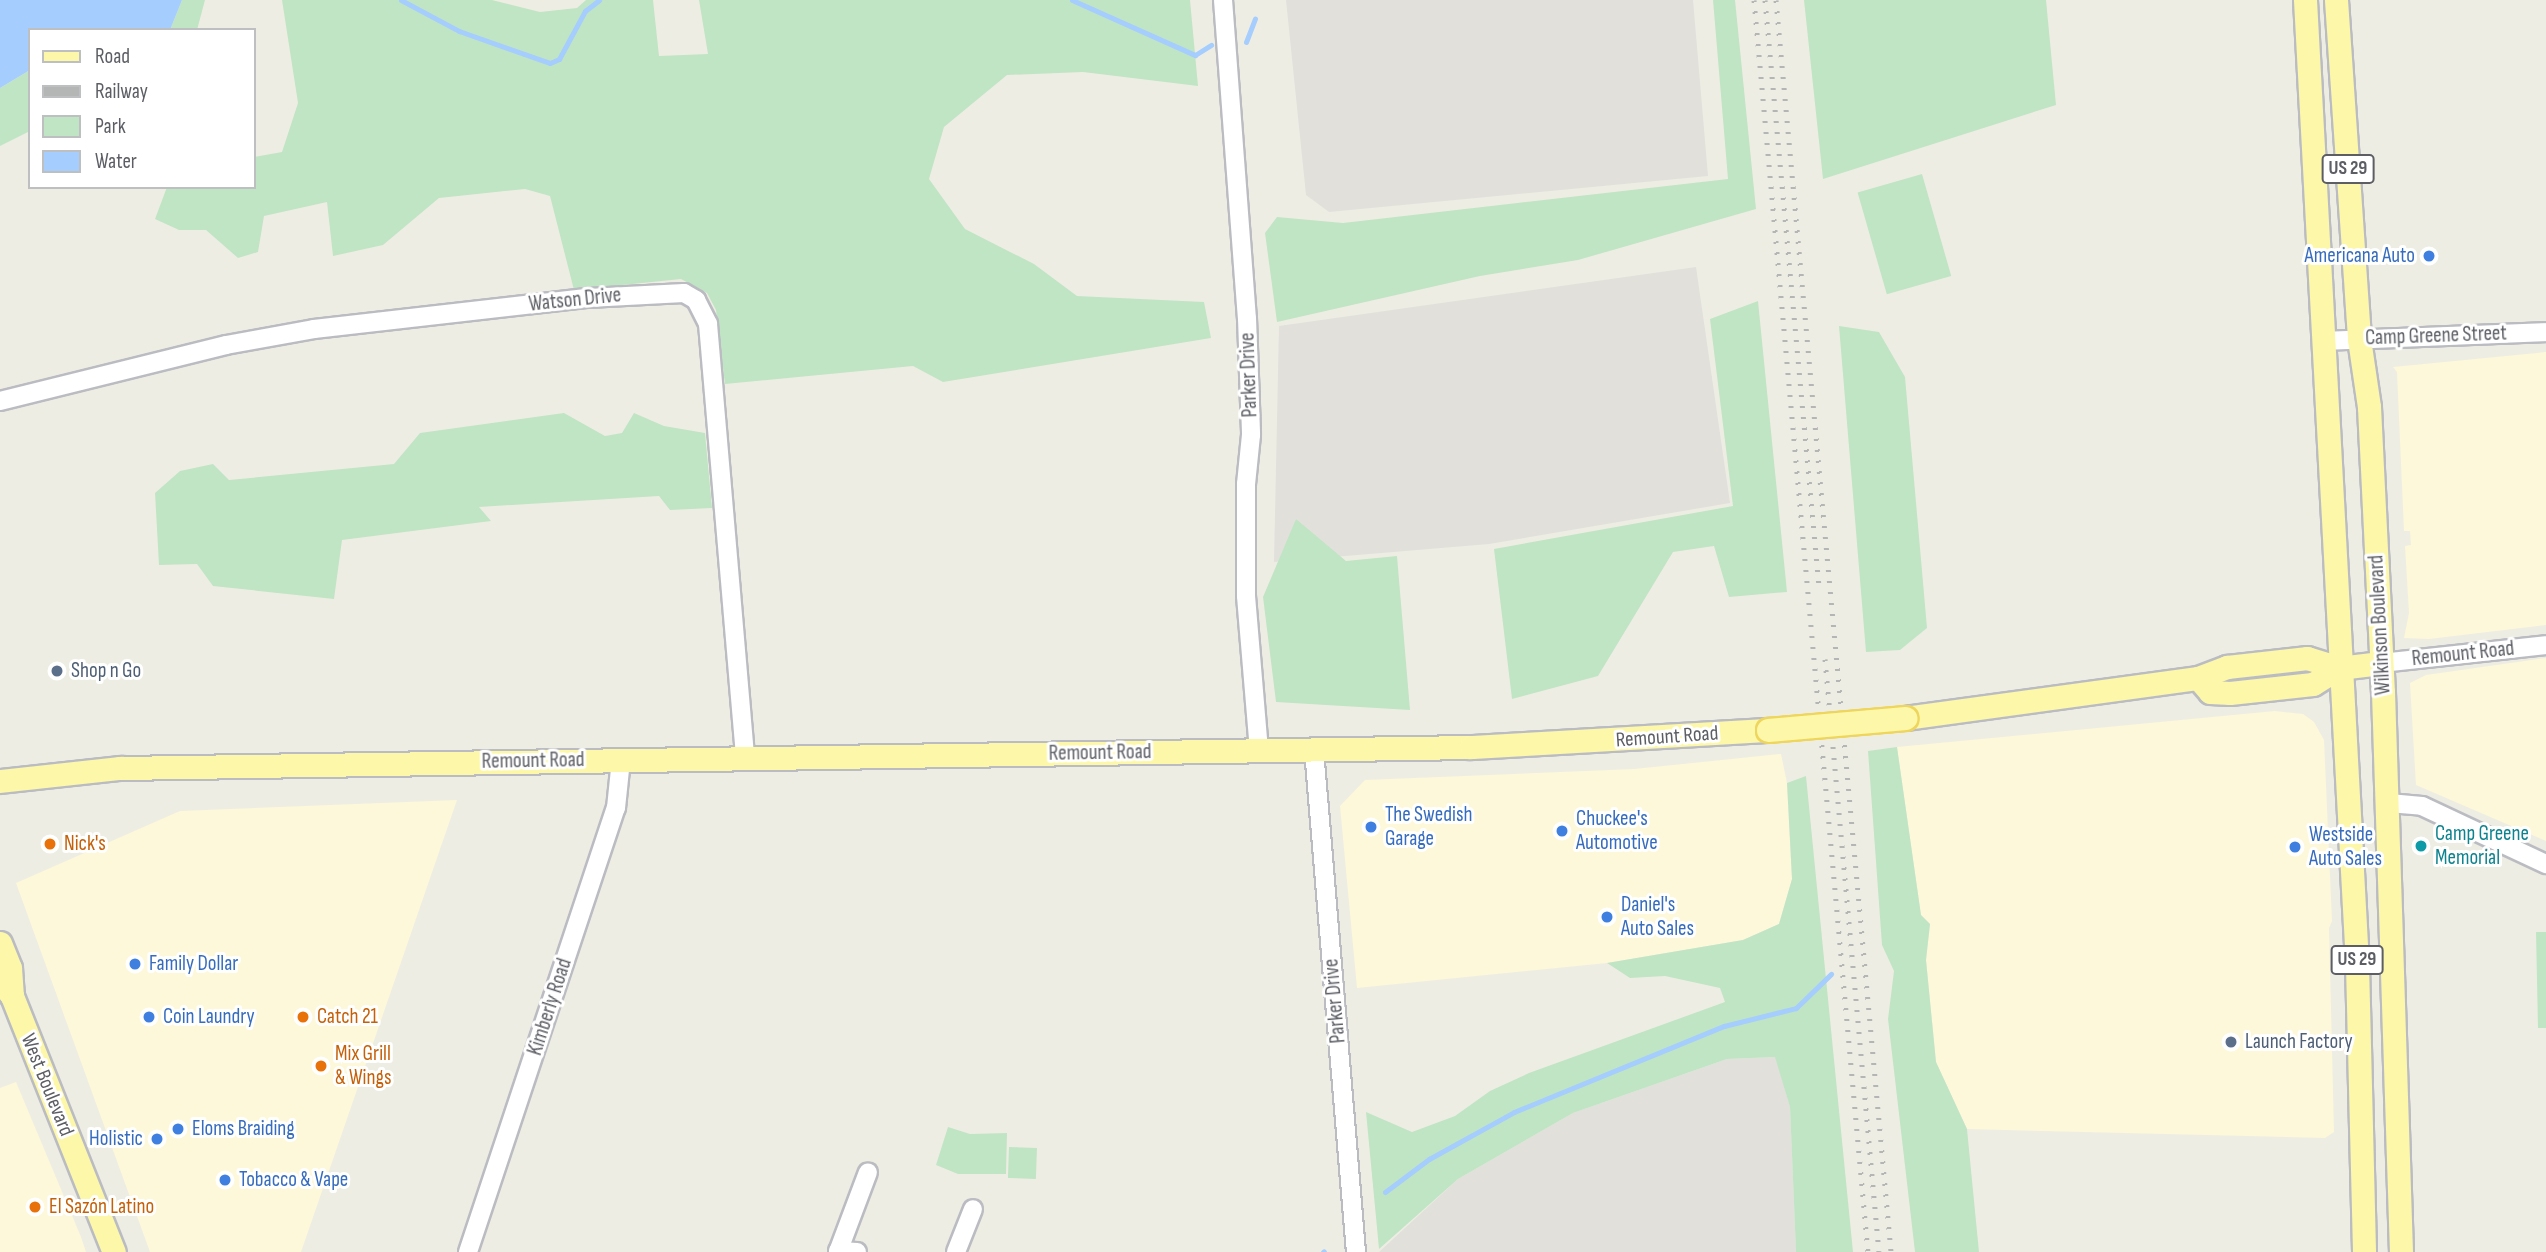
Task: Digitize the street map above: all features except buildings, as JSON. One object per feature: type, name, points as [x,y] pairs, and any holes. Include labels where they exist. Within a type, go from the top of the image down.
[{"type":"main road","name":"Wilkinson Boulevard","points":[[2305,0],[2357,964],[2364,1252]]},
{"type":"main road","name":"Wilkinson Boulevard","points":[[2336,0],[2359,339],[2369,407],[2389,803],[2400,1252]]},
{"type":"main road","name":"Remount Road","points":[[0,781],[93,769],[1497,746],[1768,730],[1905,718],[2198,678],[2227,667],[2303,658],[2339,668],[2381,663]]},
{"type":"main road","name":"West Boulevard","points":[[0,943],[10,968],[6,989],[114,1252]]},
{"type":"street","name":"Parker Drive","points":[[1223,0],[1247,318],[1251,435],[1245,484],[1245,596],[1259,750]]},
{"type":"street","name":"Watson Drive","points":[[0,401],[226,345],[314,329],[588,298],[684,293],[696,300],[708,324],[745,758]]},
{"type":"street","name":"Camp Greene Street","points":[[2325,341],[2546,332]]},
{"type":"street","name":"Remount Road","points":[[2381,663],[2546,645]]},
{"type":"street","name":"Parker Drive","points":[[1314,750],[1356,1252]]},
{"type":"street","name":"Kimberly Road","points":[[468,1252],[616,808],[621,760]]},
{"type":"street","points":[[2389,803],[2422,806],[2546,864]]},
{"type":"street","points":[[857,1252],[838,1251],[868,1172]]},
{"type":"street","points":[[956,1252],[973,1209]]},
{"type":"shaded area","points":[[1286,0],[1693,0],[1708,176],[1329,212],[1306,195]]},
{"type":"shaded area","points":[[1696,267],[1730,503],[1489,544],[1274,562],[1279,326]]},
{"type":"shaded area","points":[[2546,352],[2546,625],[2429,639],[2404,638],[2409,613],[2405,546],[2411,545],[2410,531],[2404,531],[2397,372],[2393,367]]},
{"type":"shaded area","points":[[2546,658],[2546,841],[2416,785],[2410,683],[2426,675]]},
{"type":"shaded area","points":[[2275,711],[2303,714],[2314,722],[2324,740],[2332,921],[2329,928],[2334,1132],[2325,1138],[1967,1129],[1936,1062],[1926,960],[1930,924],[1921,915],[1897,747]]},
{"type":"shaded area","points":[[1781,754],[1787,783],[1792,879],[1779,924],[1743,940],[1607,963],[1357,988],[1340,806],[1365,780],[1634,769]]},
{"type":"shaded area","points":[[457,800],[301,1252],[150,1252],[16,883],[180,811]]},
{"type":"shaded area","points":[[1776,1057],[1790,1107],[1796,1252],[1379,1252],[1458,1179],[1573,1113],[1727,1059]]},
{"type":"shaded area","points":[[16,1082],[86,1252],[0,1252],[0,1088]]},
{"type":"green space","points":[[182,0],[205,0],[198,28],[171,28]]},
{"type":"green space","points":[[282,0],[492,0],[540,12],[577,8],[586,0],[653,0],[659,56],[708,54],[699,0],[1190,0],[1198,86],[1083,72],[1007,75],[944,127],[929,179],[965,229],[1034,264],[1077,296],[1204,302],[1211,338],[943,382],[913,366],[725,384],[716,310],[707,293],[681,279],[574,290],[550,196],[525,189],[439,198],[383,245],[333,256],[327,202],[264,216],[258,252],[238,258],[206,230],[179,230],[155,219],[166,189],[256,189],[256,157],[282,152],[298,103]]},
{"type":"green space","points":[[1713,0],[1735,0],[1756,209],[1578,260],[1480,276],[1277,322],[1265,233],[1277,217],[1343,223],[1728,179]]},
{"type":"green space","points":[[1804,0],[2046,0],[2056,105],[1823,179]]},
{"type":"green space","points":[[28,71],[28,132],[0,146],[0,88]]},
{"type":"green space","points":[[1922,174],[1951,276],[1887,294],[1858,192]]},
{"type":"green space","points":[[1758,301],[1787,592],[1729,597],[1714,546],[1673,552],[1598,676],[1512,699],[1494,549],[1733,506],[1710,319]]},
{"type":"green space","points":[[1839,326],[1879,332],[1905,377],[1927,628],[1900,650],[1866,652]]},
{"type":"green space","points":[[564,413],[605,436],[622,433],[634,413],[664,426],[705,433],[712,508],[670,510],[659,496],[479,507],[491,521],[342,540],[334,599],[213,586],[197,564],[159,565],[155,493],[180,471],[213,464],[229,480],[394,464],[420,433]]},
{"type":"green space","points":[[1296,519],[1346,561],[1397,556],[1410,710],[1276,702],[1263,597]]},
{"type":"green space","points":[[1897,747],[1921,915],[1930,924],[1926,960],[1936,1062],[1967,1129],[1979,1252],[1915,1252],[1888,1019],[1894,971],[1882,945],[1868,751]]},
{"type":"green space","points":[[1806,776],[1853,1252],[1796,1252],[1790,1107],[1775,1057],[1727,1059],[1573,1113],[1458,1179],[1379,1249],[1366,1112],[1412,1132],[1455,1116],[1490,1091],[1529,1073],[1725,1002],[1720,988],[1665,976],[1630,978],[1607,963],[1743,940],[1779,924],[1792,879],[1787,783]]},
{"type":"green space","points":[[2536,932],[2546,932],[2546,1028],[2538,1028]]},
{"type":"green space","points":[[948,1127],[970,1134],[1007,1133],[1006,1174],[958,1174],[936,1165]]},
{"type":"green space","points":[[1009,1147],[1037,1148],[1036,1179],[1008,1178]]},
{"type":"water","points":[[0,0],[182,0],[171,28],[28,28],[28,71],[0,88]]},
{"type":"waterway","points":[[401,0],[459,31],[550,63],[559,59],[585,11],[599,0]]},
{"type":"waterway","points":[[1072,0],[1195,55],[1211,45]]},
{"type":"waterway","points":[[1246,42],[1255,19]]},
{"type":"waterway","points":[[1385,1192],[1429,1159],[1514,1112],[1724,1026],[1796,1008],[1831,974]]},
{"type":"railway","points":[[1754,0],[1868,1252]]},
{"type":"railway","points":[[1765,0],[1819,586]]},
{"type":"railway","points":[[1776,0],[1891,1252]]},
{"type":"railway","points":[[1825,659],[1879,1252]]},
{"type":"place","name":"Americana Auto","points":[[2429,256]]},
{"type":"place","name":"Shop n Go","points":[[57,671]]},
{"type":"place","name":"The Swedish Garage","points":[[1371,827]]},
{"type":"place","name":"Chuckee's Automotive","points":[[1562,831]]},
{"type":"place","name":"Nick's","points":[[50,844]]},
{"type":"place","name":"Camp Greene Memorial","points":[[2421,846]]},
{"type":"place","name":"Westside Auto Sales","points":[[2295,847]]},
{"type":"place","name":"Daniel's Auto Sales","points":[[1607,917]]},
{"type":"place","name":"Family Dollar","points":[[135,964]]},
{"type":"place","name":"Coin Laundry","points":[[149,1017]]},
{"type":"place","name":"Catch 21","points":[[303,1017]]},
{"type":"place","name":"Launch Factory","points":[[2231,1042]]},
{"type":"place","name":"Mix Grill & Wings","points":[[321,1066]]},
{"type":"place","name":"Eloms Braiding","points":[[178,1129]]},
{"type":"place","name":"Holistic","points":[[157,1139]]},
{"type":"place","name":"Tobacco & Vape","points":[[225,1180]]},
{"type":"place","name":"El Sazón Latino","points":[[35,1207]]}]
